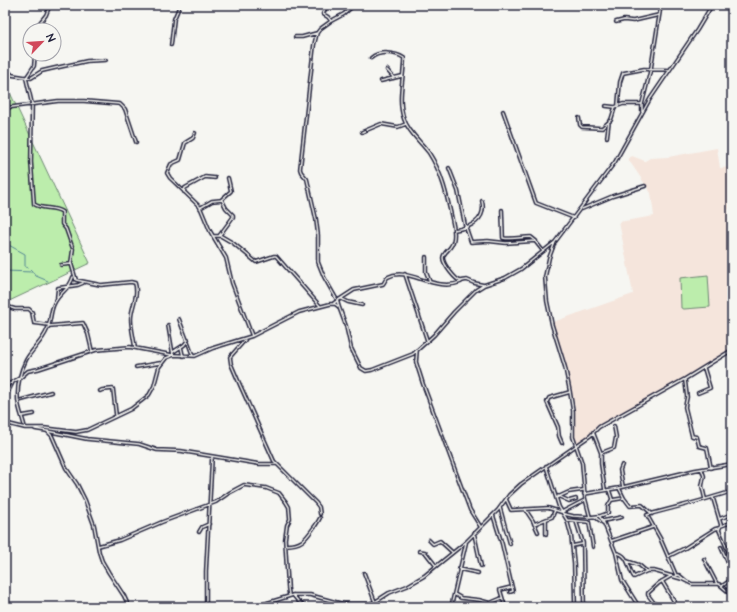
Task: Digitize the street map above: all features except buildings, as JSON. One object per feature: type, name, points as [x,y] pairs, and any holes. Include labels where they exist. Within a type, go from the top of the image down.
[{"type":"street","points":[[40,22],[46,15],[50,5]]},
{"type":"street","points":[[171,44],[174,19],[180,5]]},
{"type":"street","points":[[328,5],[323,14],[331,21]]},
{"type":"street","points":[[295,37],[302,37],[316,33],[331,21],[344,14],[354,5]]},
{"type":"street","points":[[642,114],[642,104],[651,69],[661,5]]},
{"type":"street","points":[[316,33],[300,170],[307,179],[316,219],[318,235],[318,264],[338,302],[346,326],[350,346],[363,370],[367,371],[410,356],[427,341],[476,290],[484,285],[512,275],[554,242],[574,218],[615,162],[642,114],[712,5]]},
{"type":"street","points":[[616,22],[620,20],[634,21],[659,15]]},
{"type":"street","points":[[371,58],[375,55],[392,54],[403,57],[404,59],[402,76],[403,116],[406,124],[428,151],[438,168],[445,189],[454,230],[453,243],[444,255],[443,260],[448,270],[461,281]]},
{"type":"street","points":[[5,67],[12,75],[32,77],[61,66],[87,61],[106,60]]},
{"type":"street","points":[[34,62],[34,66],[27,77],[32,104],[31,162],[34,203],[38,207],[59,209],[62,212],[62,224],[66,229],[73,249],[71,264],[76,280],[101,285],[134,283],[136,289],[135,303],[131,319],[135,348]]},
{"type":"street","points":[[618,105],[620,82],[623,73],[651,69],[670,70]]},
{"type":"street","points":[[387,70],[394,78]]},
{"type":"street","points":[[381,81],[402,76]]},
{"type":"street","points":[[5,108],[72,101],[120,104],[125,109],[136,142]]},
{"type":"street","points":[[607,137],[609,121],[615,107],[623,104],[642,104]]},
{"type":"street","points":[[606,106],[615,107]]},
{"type":"street","points":[[503,111],[536,203],[574,218]]},
{"type":"street","points":[[579,118],[580,126],[584,128],[602,128],[609,121]]},
{"type":"street","points":[[362,132],[381,124],[398,127],[406,124]]},
{"type":"street","points":[[195,132],[193,138],[185,143],[180,160],[172,164],[167,172],[170,178],[200,208],[213,236],[227,260],[232,283],[252,336]]},
{"type":"street","points":[[449,168],[458,191],[466,227],[472,242],[488,241],[506,243],[536,241]]},
{"type":"street","points":[[184,192],[187,187],[204,177],[215,178]]},
{"type":"street","points":[[200,208],[213,201],[221,200],[231,191],[228,178]]},
{"type":"street","points":[[580,209],[595,202],[645,186]]},
{"type":"street","points":[[219,236],[234,216],[221,200]]},
{"type":"street","points":[[454,230],[466,227],[482,217],[482,201]]},
{"type":"street","points":[[502,210],[503,238],[509,239],[531,237],[543,251]]},
{"type":"street","points":[[213,236],[219,236],[236,245],[256,262],[276,256],[321,307]]},
{"type":"street","points":[[554,242],[548,262],[545,288],[552,325],[565,367],[570,392],[573,411],[572,434],[582,463],[583,490],[590,517]]},
{"type":"street","points":[[426,257],[426,272],[430,282]]},
{"type":"street","points":[[61,265],[71,264]]},
{"type":"street","points":[[5,386],[20,378],[28,371],[92,351],[123,347],[173,355],[193,356],[213,348],[246,339],[299,312],[338,302],[356,290],[384,284],[386,279],[389,277],[402,274],[430,282],[448,285],[467,280],[484,285]]},
{"type":"street","points":[[405,274],[427,341]]},
{"type":"street","points":[[25,428],[18,401],[20,378],[26,360],[42,341],[49,326],[52,308],[57,298],[70,286],[74,275]]},
{"type":"street","points":[[57,298],[58,288],[78,285],[84,282]]},
{"type":"street","points":[[342,299],[362,305]]},
{"type":"street","points":[[332,304],[336,304],[339,307]]},
{"type":"street","points":[[5,306],[16,309],[29,309],[32,311],[34,323],[49,326],[83,323],[86,327],[92,351]]},
{"type":"street","points":[[179,319],[193,356]]},
{"type":"street","points":[[168,325],[173,355]]},
{"type":"street","points":[[246,339],[231,354],[231,364],[276,464],[318,505],[320,514]]},
{"type":"street","points":[[172,352],[181,347],[188,340]]},
{"type":"street","points":[[181,347],[184,356]]},
{"type":"street","points":[[417,350],[416,362],[424,386],[470,510],[477,523],[481,526]]},
{"type":"street","points":[[254,607],[290,595],[310,595],[350,605],[374,604],[389,593],[420,579],[466,542],[500,508],[506,498],[521,484],[546,466],[614,419],[704,368],[732,350]]},
{"type":"street","points":[[136,367],[160,363],[173,355]]},
{"type":"street","points":[[5,423],[25,428],[44,428],[76,432],[92,428],[134,407],[149,395],[154,386],[160,363]]},
{"type":"street","points":[[698,393],[710,388],[704,368]]},
{"type":"street","points":[[685,379],[688,397],[685,407],[692,435],[697,436],[699,446],[707,448],[711,468]]},
{"type":"street","points":[[5,398],[14,381]]},
{"type":"street","points":[[100,391],[113,389],[116,415]]},
{"type":"street","points":[[18,401],[51,392]]},
{"type":"street","points":[[562,443],[559,436],[558,426],[547,402],[549,398],[570,392]]},
{"type":"street","points":[[22,416],[34,414]]},
{"type":"street","points":[[601,453],[614,448],[616,437],[614,426]]},
{"type":"street","points":[[34,428],[86,439],[139,444],[158,450],[181,451],[265,465],[276,464]]},
{"type":"street","points":[[46,431],[52,436],[66,468],[81,492],[94,525],[104,566],[124,596],[129,607]]},
{"type":"street","points":[[594,432],[601,453],[605,490]]},
{"type":"street","points":[[206,607],[206,570],[212,457]]},
{"type":"street","points":[[584,494],[610,490],[644,481],[732,464]]},
{"type":"street","points":[[622,465],[620,470],[623,487]]},
{"type":"street","points":[[546,466],[557,497],[558,507],[567,520],[571,536],[574,564],[575,607]]},
{"type":"street","points":[[702,469],[704,476],[702,486],[705,499]]},
{"type":"street","points":[[98,546],[120,540],[156,524],[217,502],[229,493],[246,484],[266,488],[278,492],[286,502],[290,511],[290,518],[286,530],[288,588],[290,595]]},
{"type":"street","points":[[619,488],[630,506],[641,505],[652,514]]},
{"type":"street","points":[[557,497],[568,492],[583,490]]},
{"type":"street","points":[[506,498],[511,510],[548,508],[574,516],[594,517],[608,514],[608,506],[612,500],[610,490]]},
{"type":"street","points":[[673,576],[669,556],[647,516],[732,491]]},
{"type":"street","points":[[557,497],[569,501],[576,499]]},
{"type":"street","points":[[612,500],[624,498]]},
{"type":"street","points":[[712,498],[721,526]]},
{"type":"street","points":[[563,513],[585,500]]},
{"type":"street","points":[[500,508],[510,544]]},
{"type":"street","points":[[525,509],[538,532]]},
{"type":"street","points":[[534,524],[553,516],[555,510]]},
{"type":"street","points":[[720,519],[732,514]]},
{"type":"street","points":[[493,515],[502,544],[513,591],[510,592]]},
{"type":"street","points":[[599,516],[603,521],[616,552],[622,580],[639,607]]},
{"type":"street","points":[[594,517],[604,524]]},
{"type":"street","points":[[603,521],[622,517]]},
{"type":"street","points":[[286,545],[295,544],[303,540],[318,523],[320,518]]},
{"type":"street","points":[[546,520],[546,534]]},
{"type":"street","points":[[567,520],[582,520],[589,522],[593,548]]},
{"type":"street","points":[[576,521],[582,544],[584,607]]},
{"type":"street","points":[[669,556],[715,529],[732,522]]},
{"type":"street","points":[[199,532],[202,527],[209,524]]},
{"type":"street","points":[[611,541],[653,527]]},
{"type":"street","points":[[719,528],[732,560]]},
{"type":"street","points":[[474,533],[481,566]]},
{"type":"street","points":[[429,540],[433,544],[440,541],[452,552]]},
{"type":"street","points":[[451,607],[466,542]]},
{"type":"street","points":[[572,546],[582,544]]},
{"type":"street","points":[[721,547],[732,572]]},
{"type":"street","points":[[420,551],[425,552],[436,566]]},
{"type":"street","points":[[616,552],[621,554],[627,561],[633,576],[647,572],[659,572],[694,584],[717,584],[722,586],[731,594]]},
{"type":"street","points":[[704,559],[717,584]]},
{"type":"street","points":[[627,561],[639,565],[647,572]]},
{"type":"street","points":[[459,569],[478,573]]},
{"type":"street","points":[[364,573],[374,604]]},
{"type":"street","points":[[657,607],[648,594],[662,581],[673,576]]},
{"type":"street","points":[[722,586],[732,579]]},
{"type":"street","points":[[662,581],[675,603],[675,607]]},
{"type":"street","points":[[503,607],[504,605],[500,590],[512,587]]},
{"type":"street","points":[[454,594],[461,598],[490,603],[502,598]]},
{"type":"street","points":[[293,595],[306,607]]},
{"type":"shaded area","points":[[717,148],[720,168],[732,167],[732,209],[728,209],[732,241],[732,349],[577,443],[574,436],[575,407],[553,322],[633,294],[619,222],[654,216],[651,193],[628,159],[632,156],[645,161],[650,158],[668,157]]},
{"type":"green space","points":[[5,82],[90,263],[5,303]]},
{"type":"green space","points":[[708,275],[710,307],[681,308],[680,278]]},
{"type":"waterway","points":[[5,243],[25,254],[25,267],[32,271]]},
{"type":"waterway","points":[[5,271],[33,272],[36,276],[48,281]]}]
